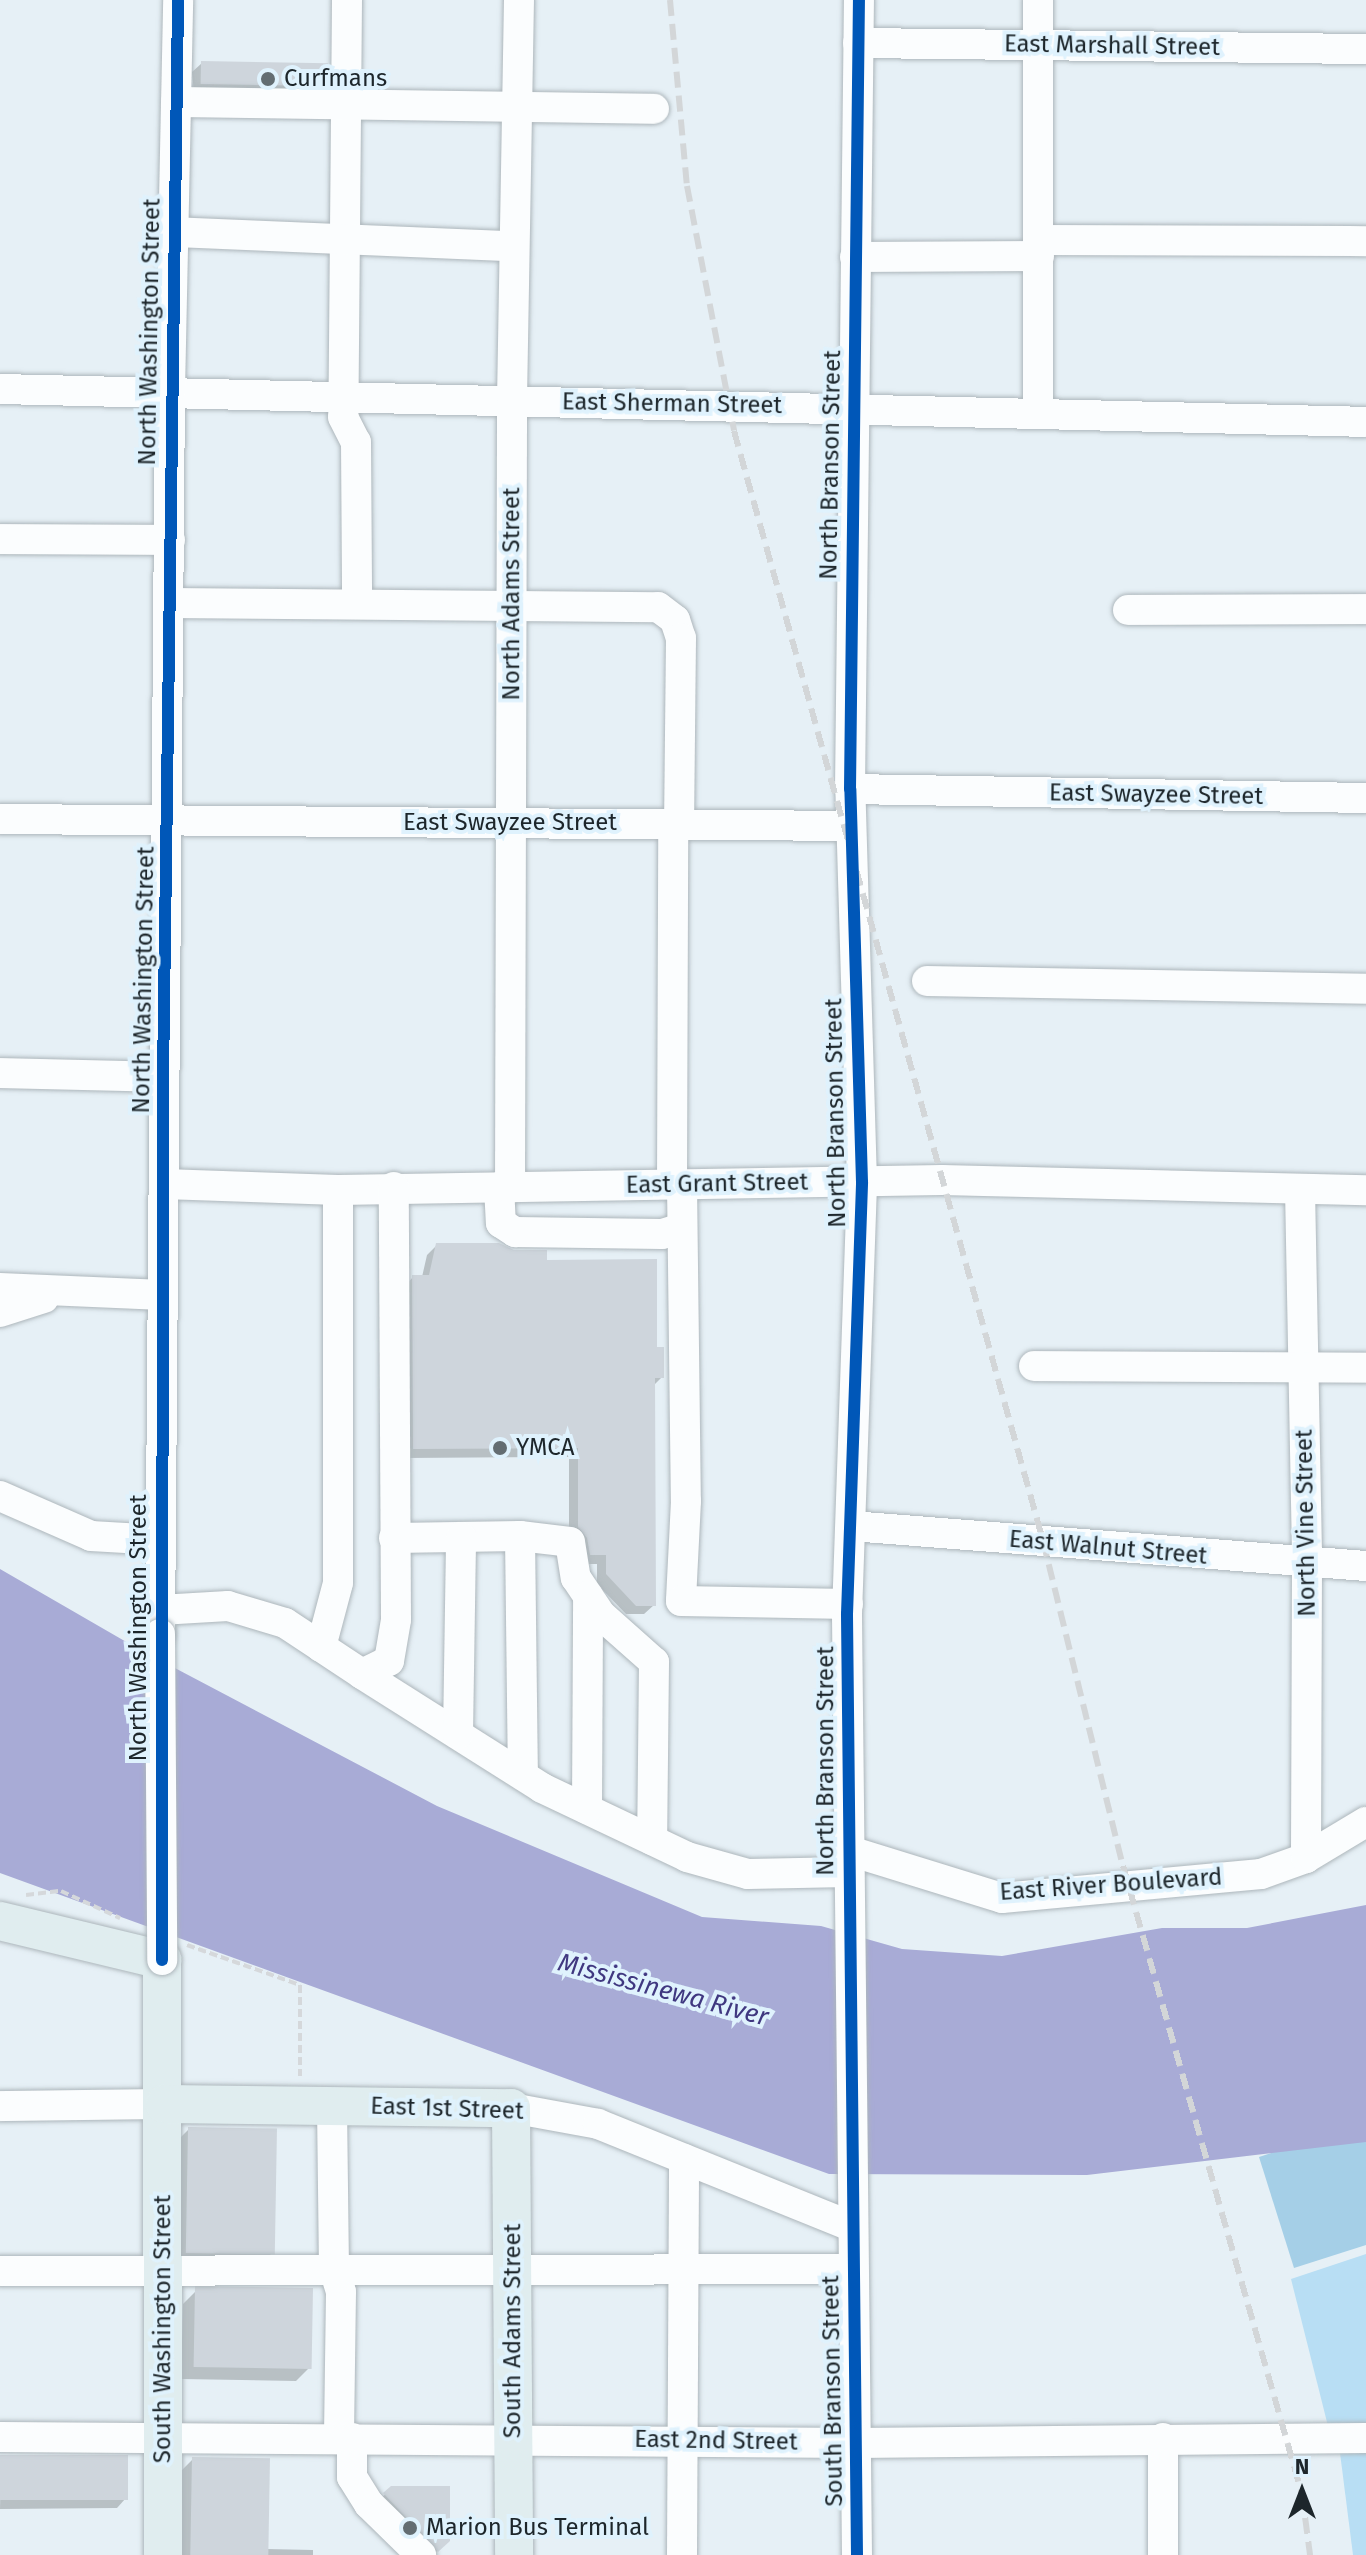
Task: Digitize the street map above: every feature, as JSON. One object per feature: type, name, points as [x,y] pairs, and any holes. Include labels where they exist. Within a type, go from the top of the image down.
[{"type":"main road","points":[[0,1921],[162,1960]]},
{"type":"main road","name":"North Washington Street","points":[[162,1960],[165,2104]]},
{"type":"main road","name":"East 1st Street","points":[[165,2104],[511,2108]]},
{"type":"main road","name":"South Washington Street","points":[[163,2555],[165,2104]]},
{"type":"main road","name":"South Adams Street","points":[[511,2108],[514,2555]]},
{"type":"street","name":"North Washington Street","points":[[162,1960],[160,1540],[163,1077],[169,821],[170,391],[178,0]]},
{"type":"street","points":[[347,0],[343,417],[356,442],[357,602]]},
{"type":"street","name":"North Adams Street","points":[[519,0],[512,400],[512,823],[505,1187],[501,1223],[515,1232],[662,1234],[682,1228]]},
{"type":"street","name":"North Branson Street","points":[[851,2226],[848,1604],[862,1182],[850,789],[859,0]]},
{"type":"street","points":[[1038,0],[1038,414]]},
{"type":"street","name":"East Marshall Street","points":[[858,43],[1366,49]]},
{"type":"street","points":[[176,102],[654,109]]},
{"type":"street","points":[[173,232],[514,246]]},
{"type":"street","points":[[855,257],[1039,248],[1366,241]]},
{"type":"street","name":"East Sherman Street","points":[[0,389],[1366,422]]},
{"type":"street","points":[[0,539],[170,540]]},
{"type":"street","points":[[170,603],[512,603],[658,607],[675,620],[681,638],[676,824],[677,1185],[682,1228],[686,1501],[681,1601],[848,1604]]},
{"type":"street","points":[[1128,610],[1366,609]]},
{"type":"street","name":"East Swayzee Street","points":[[850,789],[1366,798]]},
{"type":"street","name":"East Swayzee Street","points":[[0,819],[851,826]]},
{"type":"street","points":[[927,981],[1366,989]]},
{"type":"street","points":[[0,1073],[163,1077]]},
{"type":"street","name":"East Grant Street","points":[[164,1184],[338,1190],[862,1182],[1366,1190]]},
{"type":"street","points":[[362,1674],[389,1661],[396,1620],[394,1187]]},
{"type":"street","name":"North Vine Street","points":[[1300,1189],[1307,1566],[1306,1858]]},
{"type":"street","points":[[321,1647],[338,1583],[338,1190]]},
{"type":"street","points":[[0,1288],[58,1294],[163,1295]]},
{"type":"street","points":[[0,1312],[58,1294]]},
{"type":"street","points":[[1034,1366],[1366,1368]]},
{"type":"street","points":[[0,1496],[91,1536],[160,1540]]},
{"type":"street","name":"East Walnut Street","points":[[851,1526],[1307,1566],[1366,1566]]},
{"type":"street","points":[[394,1538],[520,1536],[570,1542],[576,1578],[601,1615],[654,1662],[652,1840]]},
{"type":"street","points":[[520,1536],[523,1775]]},
{"type":"street","points":[[458,1734],[461,1537]]},
{"type":"street","points":[[587,1809],[588,1596]]},
{"type":"street","name":"East River Boulevard","points":[[160,1622],[228,1606],[285,1623],[523,1775],[687,1857],[748,1874],[849,1871],[1002,1898],[1261,1874],[1306,1858],[1366,1822]]},
{"type":"street","points":[[0,2106],[165,2104]]},
{"type":"street","points":[[332,2106],[334,2269],[341,2292],[346,2438],[352,2477],[369,2504],[421,2555]]},
{"type":"street","name":"East 1st Street","points":[[511,2108],[598,2124],[851,2226]]},
{"type":"street","points":[[682,2555],[684,2159]]},
{"type":"street","name":"South Branson Street","points":[[851,2226],[857,2555]]},
{"type":"street","points":[[0,2271],[512,2267],[853,2269]]},
{"type":"street","name":"East 2nd Street","points":[[0,2437],[857,2443],[1366,2438]]},
{"type":"street","points":[[1163,2438],[1163,2555]]},
{"type":"shaded area","points":[[1366,2121],[1366,2245],[1294,2268],[1259,2157]]},
{"type":"shaded area","points":[[1366,2254],[1366,2437],[1331,2438],[1291,2279]]},
{"type":"shaded area","points":[[1340,2453],[1366,2453],[1366,2555],[1353,2555]]},
{"type":"water","name":"Mississinewa River","points":[[0,1569],[135,1647],[437,1806],[702,1917],[821,1926],[902,1949],[1002,1956],[1162,1928],[1247,1928],[1366,1905],[1366,2142],[1087,2175],[829,2174],[0,1873]]},
{"type":"building","name":"Curfmans","points":[[201,61],[328,63],[328,86],[201,84]]},
{"type":"building","points":[[436,1243],[499,1243],[514,1250],[547,1250],[547,1260],[657,1259],[657,1347],[664,1347],[664,1378],[655,1378],[656,1606],[636,1606],[606,1574],[606,1555],[590,1555],[587,1538],[578,1527],[578,1448],[413,1449],[412,1275],[429,1275]]},
{"type":"building","points":[[188,2127],[277,2129],[275,2255],[186,2253]]},
{"type":"building","points":[[195,2286],[313,2288],[312,2369],[194,2367]]},
{"type":"building","points":[[0,2455],[128,2455],[128,2500],[0,2500]]},
{"type":"building","points":[[192,2457],[270,2458],[268,2555],[190,2555]]},
{"type":"building","points":[[391,2486],[450,2486],[450,2541],[438,2552],[383,2493]]},
{"type":"railway","points":[[670,0],[687,186],[734,431],[1043,1541],[1123,1866],[1302,2494],[1310,2555]]},
{"type":"cycle path","points":[[162,1960],[163,1077],[178,0]]},
{"type":"cycle path","points":[[857,2555],[847,1614],[862,1182],[850,789],[859,0]]},
{"type":"place","name":"Curfmans","points":[[268,79]]},
{"type":"place","name":"YMCA","points":[[500,1448]]},
{"type":"place","name":"Marion Bus Terminal","points":[[410,2528]]}]
